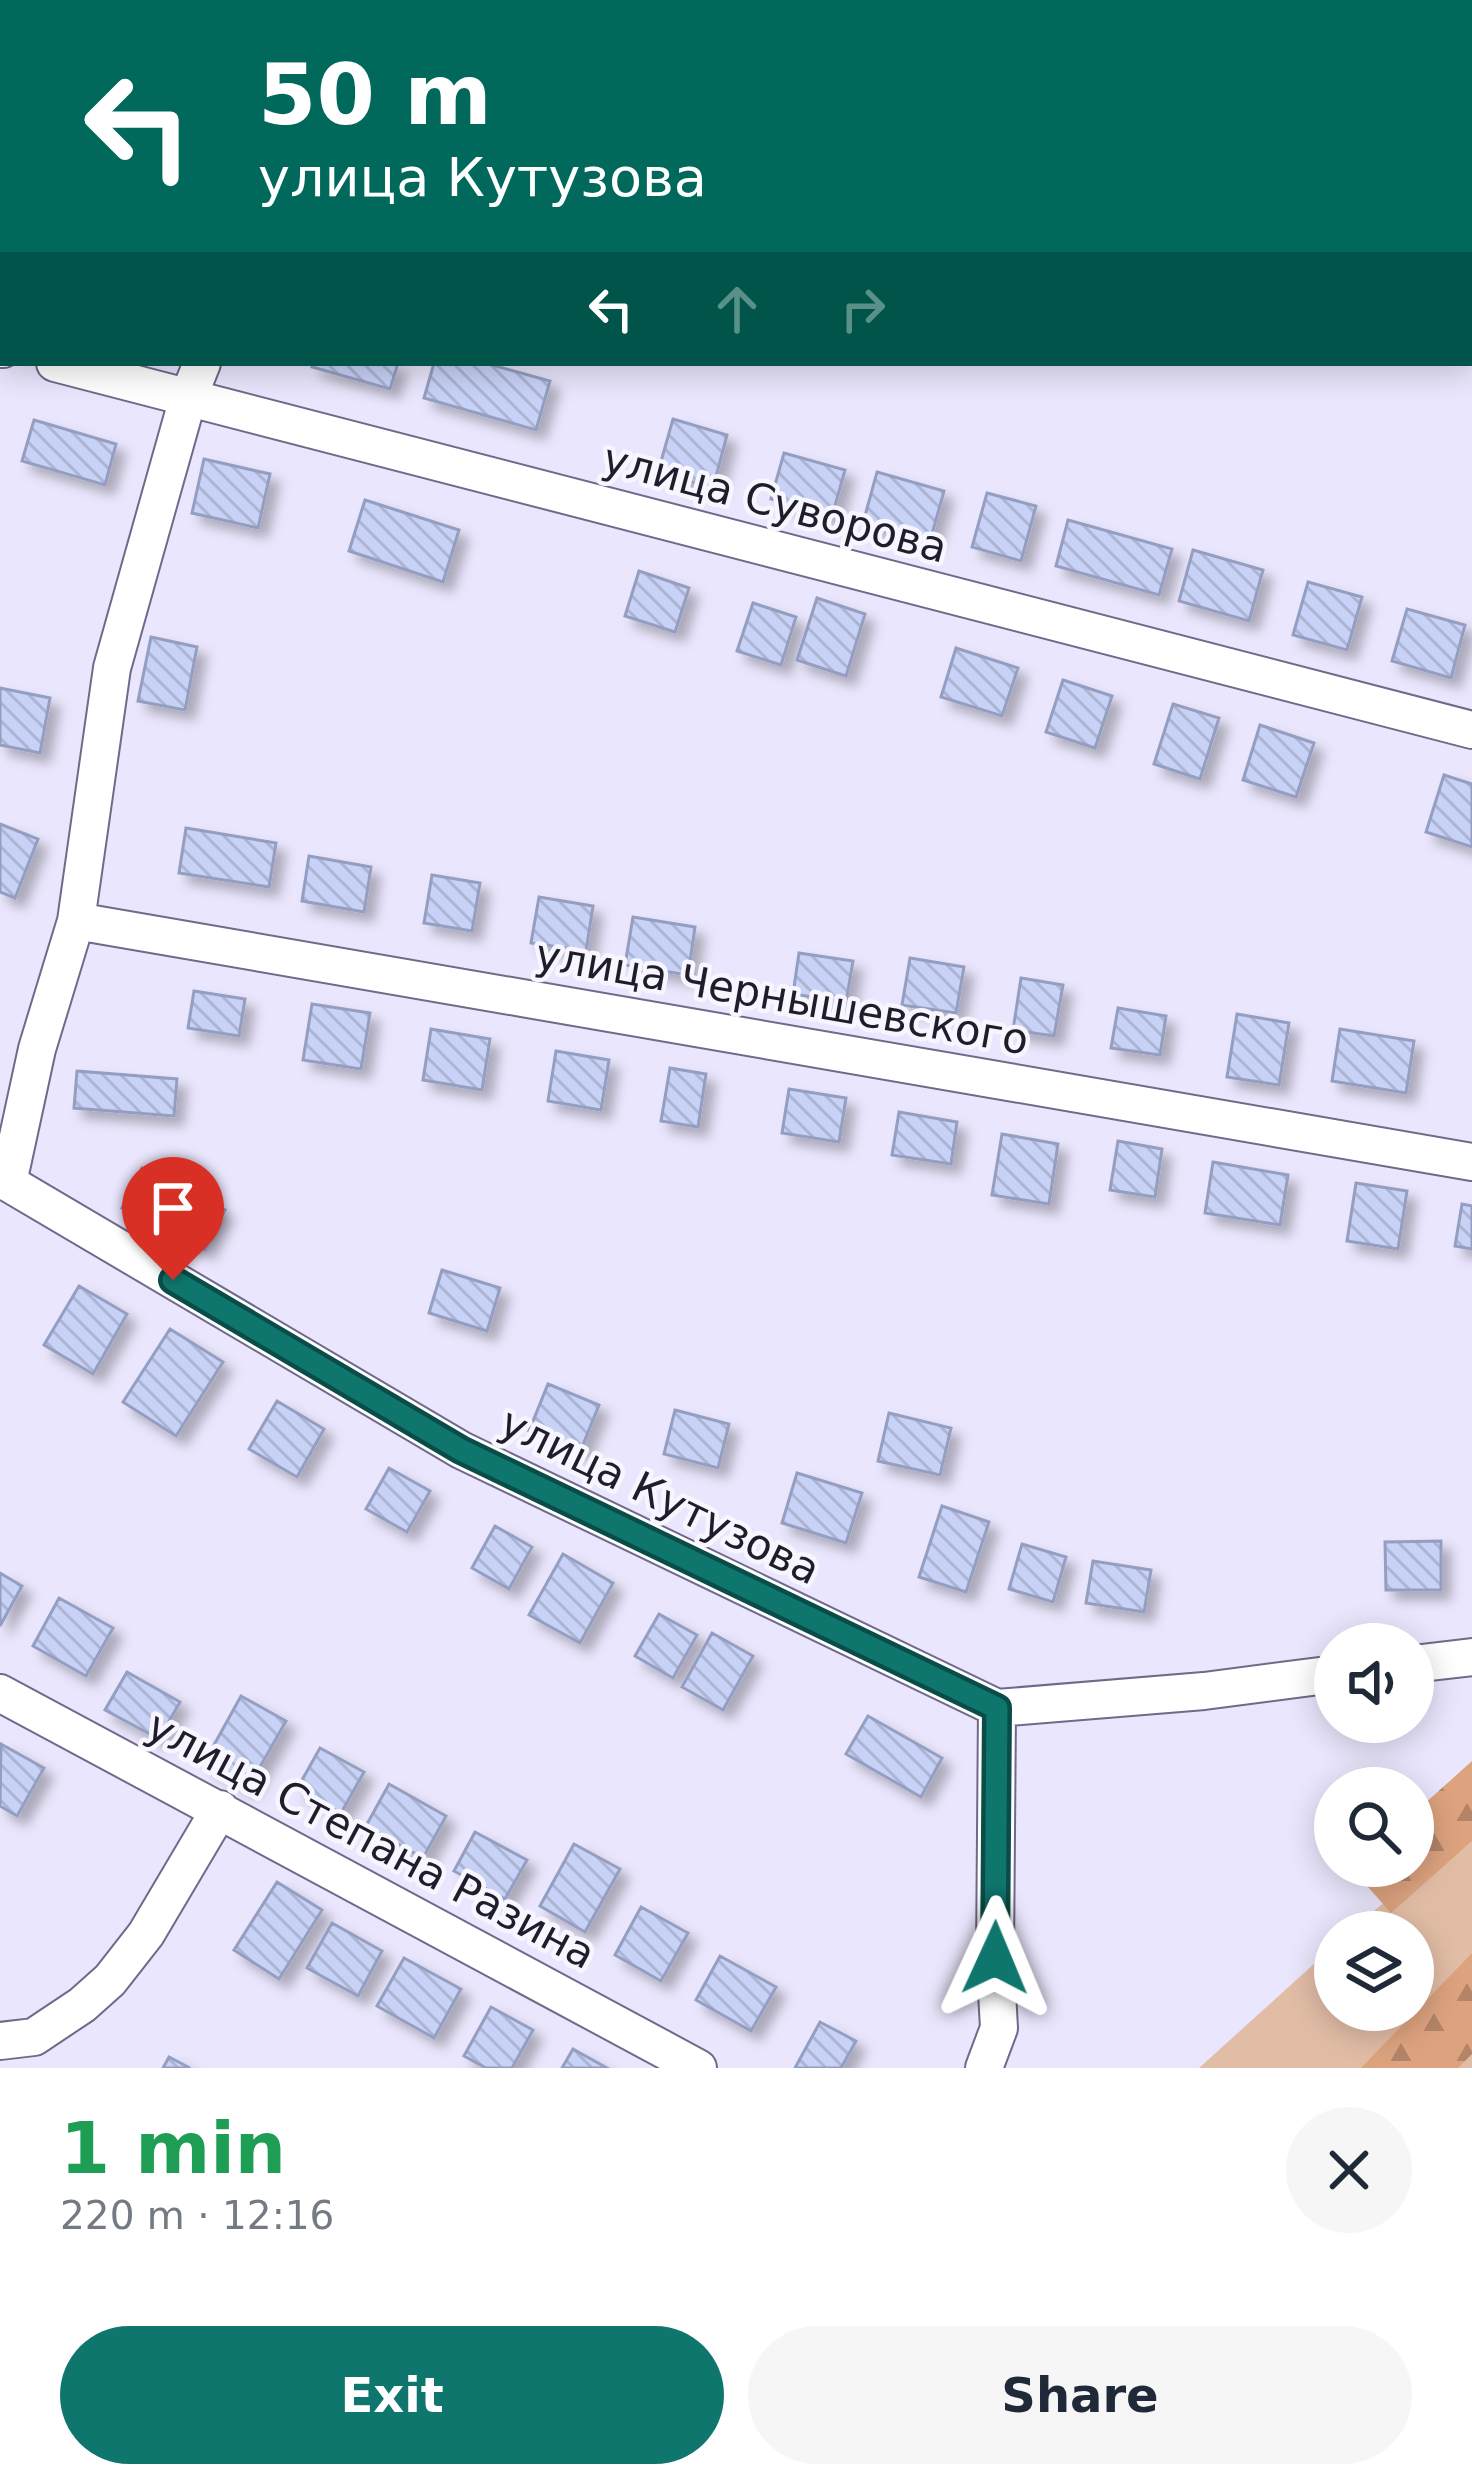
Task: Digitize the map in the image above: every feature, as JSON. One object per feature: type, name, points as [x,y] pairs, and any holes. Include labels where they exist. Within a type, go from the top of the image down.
[{"type":"street","name":"улица Суворова","points":[[67,366],[1472,730]]},
{"type":"street","points":[[4,1181],[76,921],[112,668],[201,366]]},
{"type":"street","name":"улица Чернышевского","points":[[76,921],[1472,1162]]},
{"type":"street","name":"улица Кутузова","points":[[4,1181],[461,1450],[997,1708]]},
{"type":"street","points":[[1434,1662],[1472,1657]]},
{"type":"street","points":[[984,2068],[999,2028],[997,1708],[1314,1677]]},
{"type":"street","name":"улица Степана Разина","points":[[0,1693],[698,2068]]},
{"type":"street","points":[[26,2048],[110,1980],[146,1934],[220,1809]]},
{"type":"shaded area","points":[[1472,1826],[1472,2068],[1199,2068],[1314,1964],[1314,2031],[1434,2031],[1434,1911],[1374,1911],[1402,1887],[1434,1887],[1434,1859]]},
{"type":"green space","points":[[1472,1761],[1472,1841],[1434,1875],[1434,1795]]},
{"type":"green space","points":[[1368,1887],[1420,1887],[1393,1911]]},
{"type":"green space","points":[[1472,1953],[1472,2054],[1458,2068],[1361,2068],[1397,2031],[1434,2031],[1434,1992]]},
{"type":"building","points":[[312,366],[397,366],[390,389]]},
{"type":"building","points":[[433,366],[496,366],[550,381],[536,430],[424,398]]},
{"type":"building","points":[[673,419],[727,435],[713,488],[658,472]]},
{"type":"building","points":[[34,420],[116,444],[105,485],[22,461]]},
{"type":"building","points":[[784,453],[845,470],[832,516],[771,499]]},
{"type":"building","points":[[204,459],[270,474],[258,528],[192,513]]},
{"type":"building","points":[[877,472],[944,491],[930,541],[863,523]]},
{"type":"building","points":[[987,493],[1036,506],[1021,561],[972,547]]},
{"type":"building","points":[[365,500],[459,530],[443,582],[349,551]]},
{"type":"building","points":[[1068,520],[1172,549],[1159,595],[1056,566]]},
{"type":"building","points":[[1193,550],[1263,570],[1249,621],[1179,601]]},
{"type":"building","points":[[639,571],[689,588],[675,632],[625,616]]},
{"type":"building","points":[[1308,582],[1362,597],[1347,650],[1293,635]]},
{"type":"building","points":[[817,598],[865,614],[846,676],[797,660]]},
{"type":"building","points":[[753,603],[796,617],[781,665],[737,651]]},
{"type":"building","points":[[1407,609],[1465,625],[1451,678],[1392,661]]},
{"type":"building","points":[[151,637],[197,647],[185,710],[138,701]]},
{"type":"building","points":[[956,648],[1018,668],[1002,716],[941,697]]},
{"type":"building","points":[[1063,680],[1112,696],[1095,748],[1046,732]]},
{"type":"building","points":[[0,688],[50,698],[40,753],[0,745]]},
{"type":"building","points":[[1173,704],[1219,718],[1200,779],[1154,764]]},
{"type":"building","points":[[1260,725],[1314,743],[1296,797],[1243,780]]},
{"type":"building","points":[[1444,775],[1472,784],[1472,847],[1426,832]]},
{"type":"building","points":[[0,824],[38,839],[15,898],[0,892]]},
{"type":"building","points":[[186,828],[276,843],[269,887],[179,873]]},
{"type":"building","points":[[309,856],[371,867],[364,912],[302,901]]},
{"type":"building","points":[[432,875],[480,883],[472,931],[424,923]]},
{"type":"building","points":[[539,897],[593,906],[586,951],[531,943]]},
{"type":"building","points":[[633,917],[695,927],[688,975],[625,965]]},
{"type":"building","points":[[799,953],[853,961],[846,1002],[793,994]]},
{"type":"building","points":[[910,958],[964,967],[956,1013],[902,1005]]},
{"type":"building","points":[[1021,978],[1063,985],[1054,1036],[1013,1030]]},
{"type":"building","points":[[194,991],[245,999],[239,1036],[188,1028]]},
{"type":"building","points":[[312,1004],[370,1013],[361,1069],[303,1060]]},
{"type":"building","points":[[1118,1008],[1166,1016],[1160,1055],[1111,1048]]},
{"type":"building","points":[[1237,1014],[1289,1023],[1279,1085],[1227,1077]]},
{"type":"building","points":[[431,1029],[490,1039],[482,1090],[423,1080]]},
{"type":"building","points":[[1340,1029],[1414,1041],[1406,1093],[1332,1081]]},
{"type":"building","points":[[556,1051],[609,1060],[601,1110],[548,1101]]},
{"type":"building","points":[[670,1068],[706,1074],[698,1127],[661,1121]]},
{"type":"building","points":[[77,1071],[177,1079],[174,1116],[74,1108]]},
{"type":"building","points":[[789,1089],[846,1098],[839,1142],[782,1133]]},
{"type":"building","points":[[899,1112],[957,1122],[951,1164],[892,1155]]},
{"type":"building","points":[[1002,1134],[1058,1144],[1049,1204],[992,1195]]},
{"type":"building","points":[[1118,1141],[1162,1149],[1155,1197],[1110,1190]]},
{"type":"building","points":[[1213,1162],[1288,1175],[1280,1225],[1205,1213]]},
{"type":"building","points":[[142,1168],[225,1210],[205,1250],[122,1208]]},
{"type":"building","points":[[1356,1183],[1407,1191],[1398,1249],[1347,1241]]},
{"type":"building","points":[[1462,1204],[1472,1206],[1472,1249],[1455,1246]]},
{"type":"building","points":[[442,1270],[500,1288],[487,1331],[429,1313]]},
{"type":"building","points":[[79,1286],[127,1314],[93,1374],[44,1345]]},
{"type":"building","points":[[170,1329],[223,1362],[176,1436],[123,1402]]},
{"type":"building","points":[[548,1384],[599,1405],[580,1452],[529,1431]]},
{"type":"building","points":[[277,1401],[324,1429],[297,1477],[249,1449]]},
{"type":"building","points":[[675,1410],[729,1424],[718,1468],[664,1454]]},
{"type":"building","points":[[889,1413],[951,1428],[940,1475],[878,1461]]},
{"type":"building","points":[[389,1468],[430,1491],[407,1532],[366,1509]]},
{"type":"building","points":[[797,1473],[862,1493],[846,1543],[782,1523]]},
{"type":"building","points":[[942,1506],[989,1522],[966,1592],[919,1577]]},
{"type":"building","points":[[495,1526],[532,1547],[509,1589],[472,1568]]},
{"type":"building","points":[[1441,1541],[1441,1590],[1386,1590],[1385,1542]]},
{"type":"building","points":[[1022,1544],[1066,1557],[1053,1602],[1009,1589]]},
{"type":"building","points":[[563,1554],[613,1583],[580,1643],[529,1615]]},
{"type":"building","points":[[1093,1561],[1151,1570],[1144,1612],[1086,1603]]},
{"type":"building","points":[[0,1573],[22,1586],[0,1626]]},
{"type":"building","points":[[59,1598],[113,1628],[86,1676],[33,1646]]},
{"type":"building","points":[[659,1614],[697,1635],[673,1678],[635,1656]]},
{"type":"building","points":[[712,1633],[753,1656],[723,1710],[682,1687]]},
{"type":"building","points":[[127,1672],[180,1702],[159,1739],[105,1710]]},
{"type":"building","points":[[241,1696],[286,1721],[248,1788],[204,1763]]},
{"type":"building","points":[[868,1716],[942,1758],[921,1797],[846,1754]]},
{"type":"building","points":[[1,1744],[44,1768],[17,1816],[0,1806]]},
{"type":"building","points":[[320,1748],[364,1772],[341,1813],[297,1789]]},
{"type":"building","points":[[389,1784],[446,1816],[423,1858],[366,1826]]},
{"type":"building","points":[[475,1832],[527,1860],[505,1899],[454,1871]]},
{"type":"building","points":[[574,1844],[620,1869],[585,1932],[540,1906]]},
{"type":"building","points":[[277,1882],[322,1910],[279,1979],[234,1950]]},
{"type":"building","points":[[641,1907],[688,1933],[661,1981],[615,1955]]},
{"type":"building","points":[[332,1923],[382,1951],[358,1996],[307,1968]]},
{"type":"building","points":[[720,1956],[776,1987],[751,2031],[696,2000]]},
{"type":"building","points":[[404,1958],[461,1989],[434,2038],[377,2006]]},
{"type":"building","points":[[491,2007],[533,2030],[512,2068],[486,2068],[464,2056]]},
{"type":"building","points":[[820,2022],[856,2041],[841,2068],[795,2068]]},
{"type":"building","points":[[573,2049],[607,2068],[562,2068]]},
{"type":"building","points":[[169,2057],[190,2068],[163,2068]]},
{"type":"route","points":[[173,1280],[461,1450],[997,1708],[995,1958]]}]
